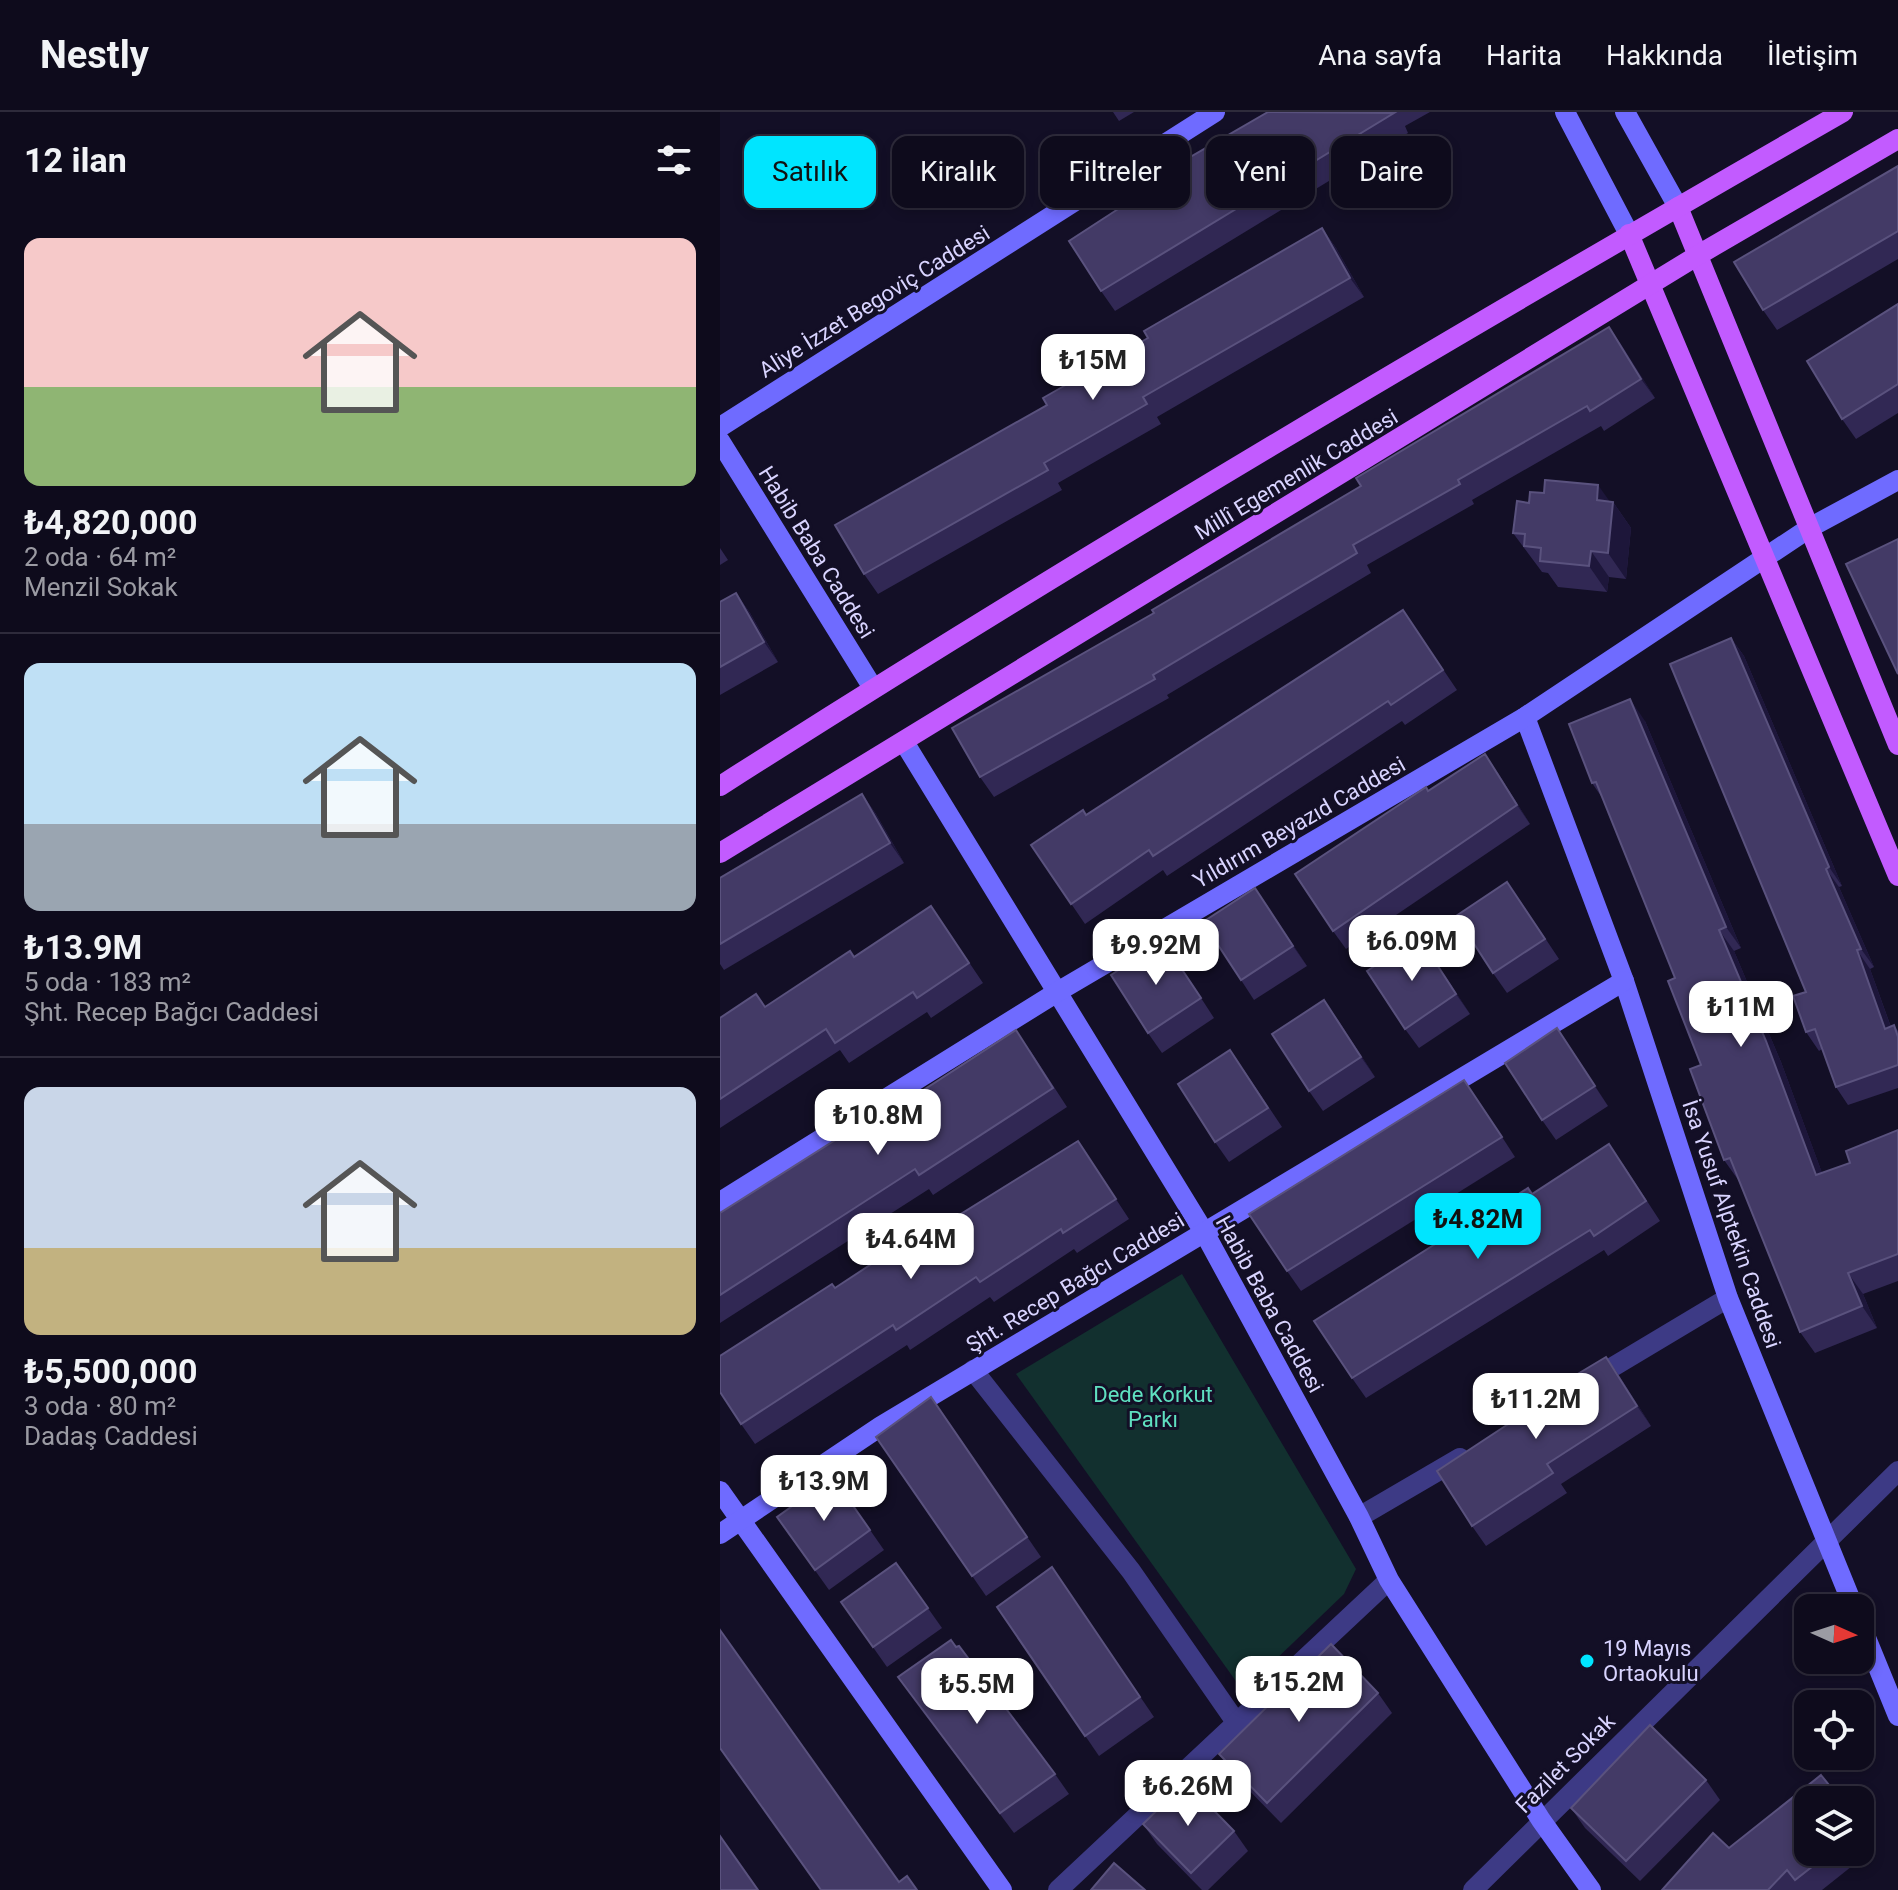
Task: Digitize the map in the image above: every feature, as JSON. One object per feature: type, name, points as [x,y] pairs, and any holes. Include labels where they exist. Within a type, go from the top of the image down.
[{"type":"main road","name":"Millî Egemenlik Caddesi","points":[[720,786],[873,688],[1629,234],[1843,112]]},
{"type":"main road","name":"Millî Egemenlik Caddesi","points":[[720,853],[1700,254],[1898,139]]},
{"type":"main road","points":[[1678,207],[1700,254],[1898,745]]},
{"type":"main road","points":[[1629,234],[1653,285],[1898,876]]},
{"type":"street","name":"Aliye İzzet Begoviç Caddesi","points":[[720,427],[1215,112]]},
{"type":"street","points":[[1565,112],[1629,234]]},
{"type":"street","points":[[1625,112],[1678,207]]},
{"type":"street","name":"Habib Baba Caddesi","points":[[720,441],[873,688]]},
{"type":"street","name":"Yıldırım Beyazıd Caddesi","points":[[720,1202],[1059,991],[1525,717],[1811,527],[1898,480]]},
{"type":"street","name":"İsa Yusuf Alptekin Caddesi","points":[[1525,717],[1624,981],[1728,1298],[1848,1594]]},
{"type":"street","name":"Habib Baba Caddesi","points":[[904,742],[1204,1232],[1359,1517],[1389,1580],[1541,1820],[1591,1890]]},
{"type":"street","name":"Şht. Recep Bağcı Caddesi","points":[[720,1534],[881,1426],[1624,981]]},
{"type":"street","points":[[1578,1388],[1728,1298]]},
{"type":"street","points":[[973,1370],[1131,1571],[1238,1725]]},
{"type":"street","points":[[1359,1517],[1482,1444]]},
{"type":"street","name":"Fazilet Sokak","points":[[1473,1890],[1826,1538],[1898,1471]]},
{"type":"street","points":[[720,1491],[1002,1890]]},
{"type":"street","points":[[1058,1890],[1179,1774],[1238,1725],[1389,1580]]},
{"type":"street","points":[[1874,1657],[1898,1716]]},
{"type":"green space","name":"Dede Korkut Parkı","points":[[1182,1274],[1356,1569],[1344,1594],[1243,1691],[1016,1374]]},
{"type":"building","points":[[1268,112],[1394,113],[1356,136],[1331,136],[1331,151],[1315,161],[1315,136],[1227,136]]},
{"type":"building","points":[[1206,148],[1206,208],[1238,208],[1101,291],[1069,241],[1120,208],[1190,208],[1190,157]]},
{"type":"building","points":[[1898,166],[1898,231],[1763,310],[1734,262]]},
{"type":"building","points":[[1322,228],[1350,278],[1143,397],[1147,404],[1044,463],[1048,470],[864,574],[835,525],[1047,405],[1043,398],[1148,338],[1144,331]]},
{"type":"building","points":[[1898,304],[1898,384],[1842,419],[1807,361]]},
{"type":"building","points":[[1609,327],[1641,379],[1590,411],[1587,406],[1458,480],[1460,484],[1353,545],[1357,553],[1153,675],[1155,679],[980,777],[952,728],[1154,613],[1152,610],[1361,486],[1356,478]]},
{"type":"building","points":[[1545,480],[1598,485],[1597,500],[1613,502],[1608,553],[1591,551],[1589,566],[1540,561],[1541,548],[1524,546],[1525,534],[1513,533],[1517,501],[1529,503],[1530,492],[1544,493]]},
{"type":"building","points":[[1898,539],[1898,674],[1846,564]]},
{"type":"building","points":[[736,593],[764,642],[720,667],[720,602]]},
{"type":"building","points":[[1403,610],[1443,670],[1391,705],[1388,701],[1153,856],[1149,850],[1071,904],[1031,845],[1083,810],[1086,815]]},
{"type":"building","points":[[1731,638],[1829,867],[1826,869],[1861,949],[1857,950],[1885,1029],[1894,1025],[1898,1037],[1898,1065],[1836,1087],[1815,1029],[1806,1032],[1793,996],[1806,992],[1670,664]]},
{"type":"building","points":[[1630,699],[1726,927],[1719,930],[1766,1041],[1816,1175],[1850,1163],[1846,1151],[1898,1130],[1898,1254],[1848,1273],[1862,1306],[1800,1332],[1730,1158],[1724,1160],[1690,1069],[1701,1065],[1668,981],[1675,978],[1596,782],[1592,783],[1569,724]]},
{"type":"building","points":[[1485,754],[1517,805],[1333,931],[1295,874],[1426,787],[1428,791]]},
{"type":"building","points":[[862,794],[890,843],[720,944],[720,878]]},
{"type":"building","points":[[1507,882],[1545,939],[1493,973],[1456,916]]},
{"type":"building","points":[[1255,888],[1293,946],[1241,980],[1203,922]]},
{"type":"building","points":[[931,906],[969,963],[917,998],[913,992],[835,1043],[826,1029],[720,1099],[720,1018],[756,994],[765,1007],[850,951],[854,957]]},
{"type":"building","points":[[1419,937],[1456,994],[1405,1029],[1367,971]]},
{"type":"building","points":[[1163,941],[1201,998],[1148,1033],[1111,975]]},
{"type":"building","points":[[1324,1000],[1361,1057],[1309,1091],[1272,1034]]},
{"type":"building","points":[[1557,1028],[1595,1086],[1542,1120],[1505,1063]]},
{"type":"building","points":[[1016,1030],[1053,1088],[919,1175],[915,1169],[720,1295],[720,1213],[848,1132],[851,1137]]},
{"type":"building","points":[[1230,1050],[1268,1108],[1215,1142],[1178,1084]]},
{"type":"building","points":[[1464,1080],[1502,1137],[1287,1271],[1249,1214]]},
{"type":"building","points":[[1078,1141],[1116,1199],[1063,1233],[1061,1229],[980,1282],[976,1277],[896,1330],[893,1325],[741,1424],[720,1392],[720,1356],[832,1284],[835,1288],[911,1238],[914,1243]]},
{"type":"building","points":[[1609,1144],[1646,1201],[1594,1236],[1590,1230],[1352,1378],[1314,1321],[1451,1234],[1453,1237],[1528,1188],[1532,1194]]},
{"type":"building","points":[[1606,1357],[1637,1406],[1547,1464],[1553,1473],[1472,1526],[1437,1471],[1525,1413],[1521,1408]]},
{"type":"building","points":[[931,1397],[1027,1537],[972,1576],[876,1437]]},
{"type":"building","points":[[833,1477],[870,1530],[815,1570],[777,1517]]},
{"type":"building","points":[[896,1563],[928,1608],[873,1647],[841,1602]]},
{"type":"building","points":[[1052,1567],[1140,1697],[1085,1736],[997,1607]]},
{"type":"building","points":[[720,1630],[899,1882],[907,1876],[917,1890],[821,1890],[720,1748]]},
{"type":"building","points":[[951,1640],[956,1647],[959,1646],[1055,1774],[1000,1813],[898,1677]]},
{"type":"building","points":[[1331,1644],[1378,1693],[1267,1803],[1219,1754]]},
{"type":"building","points":[[1650,1725],[1706,1780],[1626,1861],[1571,1808]]},
{"type":"building","points":[[1821,1775],[1830,1786],[1807,1786]]},
{"type":"building","points":[[1186,1782],[1234,1831],[1191,1873],[1143,1824]]},
{"type":"building","points":[[1794,1796],[1794,1866],[1813,1866],[1795,1880],[1787,1870],[1768,1890],[1662,1890],[1713,1833],[1729,1848]]},
{"type":"building","points":[[720,1836],[758,1890],[720,1890]]},
{"type":"building","points":[[1114,1863],[1145,1890],[1091,1890]]},
{"type":"place","name":"19 Mayıs Ortaokulu","points":[[1587,1661]]}]
